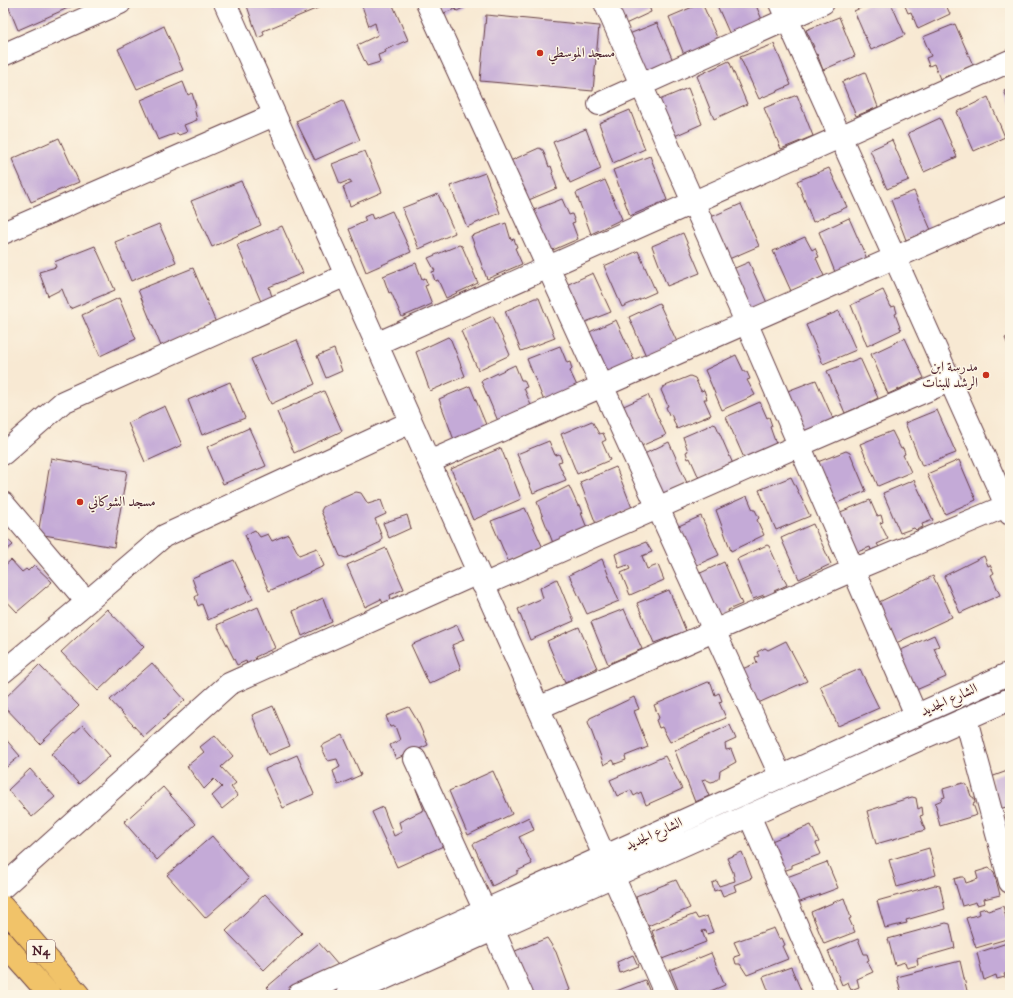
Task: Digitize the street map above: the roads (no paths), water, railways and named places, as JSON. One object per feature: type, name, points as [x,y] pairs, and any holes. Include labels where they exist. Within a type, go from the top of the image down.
[{"type":"highway","name":"N4","points":[[3,907],[79,995]]},
{"type":"highway","name":"N4","points":[[3,942],[50,995]]},
{"type":"street","points":[[3,55],[120,3]]},
{"type":"street","points":[[225,3],[666,995]]},
{"type":"street","points":[[426,3],[781,777]]},
{"type":"street","points":[[605,3],[800,445],[916,715]]},
{"type":"street","points":[[599,104],[641,85],[783,11],[823,3]]},
{"type":"street","points":[[538,708],[853,570],[1008,510],[783,11]]},
{"type":"street","points":[[376,344],[1010,61]]},
{"type":"street","points":[[3,233],[274,115]]},
{"type":"street","points":[[429,462],[1010,207]]},
{"type":"street","points":[[3,454],[63,402],[346,275]]},
{"type":"street","points":[[3,887],[229,684],[481,579],[658,509],[800,445],[949,381]]},
{"type":"street","points":[[3,672],[164,536],[411,422]]},
{"type":"street","points":[[3,503],[87,602]]},
{"type":"street","name":"الشارع الجديد","points":[[298,995],[489,920],[608,866],[781,777],[1010,673]]},
{"type":"street","name":"الشارع الجديد","points":[[608,866],[749,815],[1010,699]]},
{"type":"street","points":[[966,719],[1010,882]]},
{"type":"street","points":[[415,759],[522,995]]},
{"type":"street","points":[[749,815],[827,995]]},
{"type":"street","name":"الشارع الجديد","points":[[347,995],[489,920]]},
{"type":"place","name":"مسجد الموسطي","points":[[540,53]]},
{"type":"place","name":"مدرسة ابن الرشد للبنات","points":[[986,375]]},
{"type":"place","name":"مسجد الشوكاني","points":[[80,502]]}]
